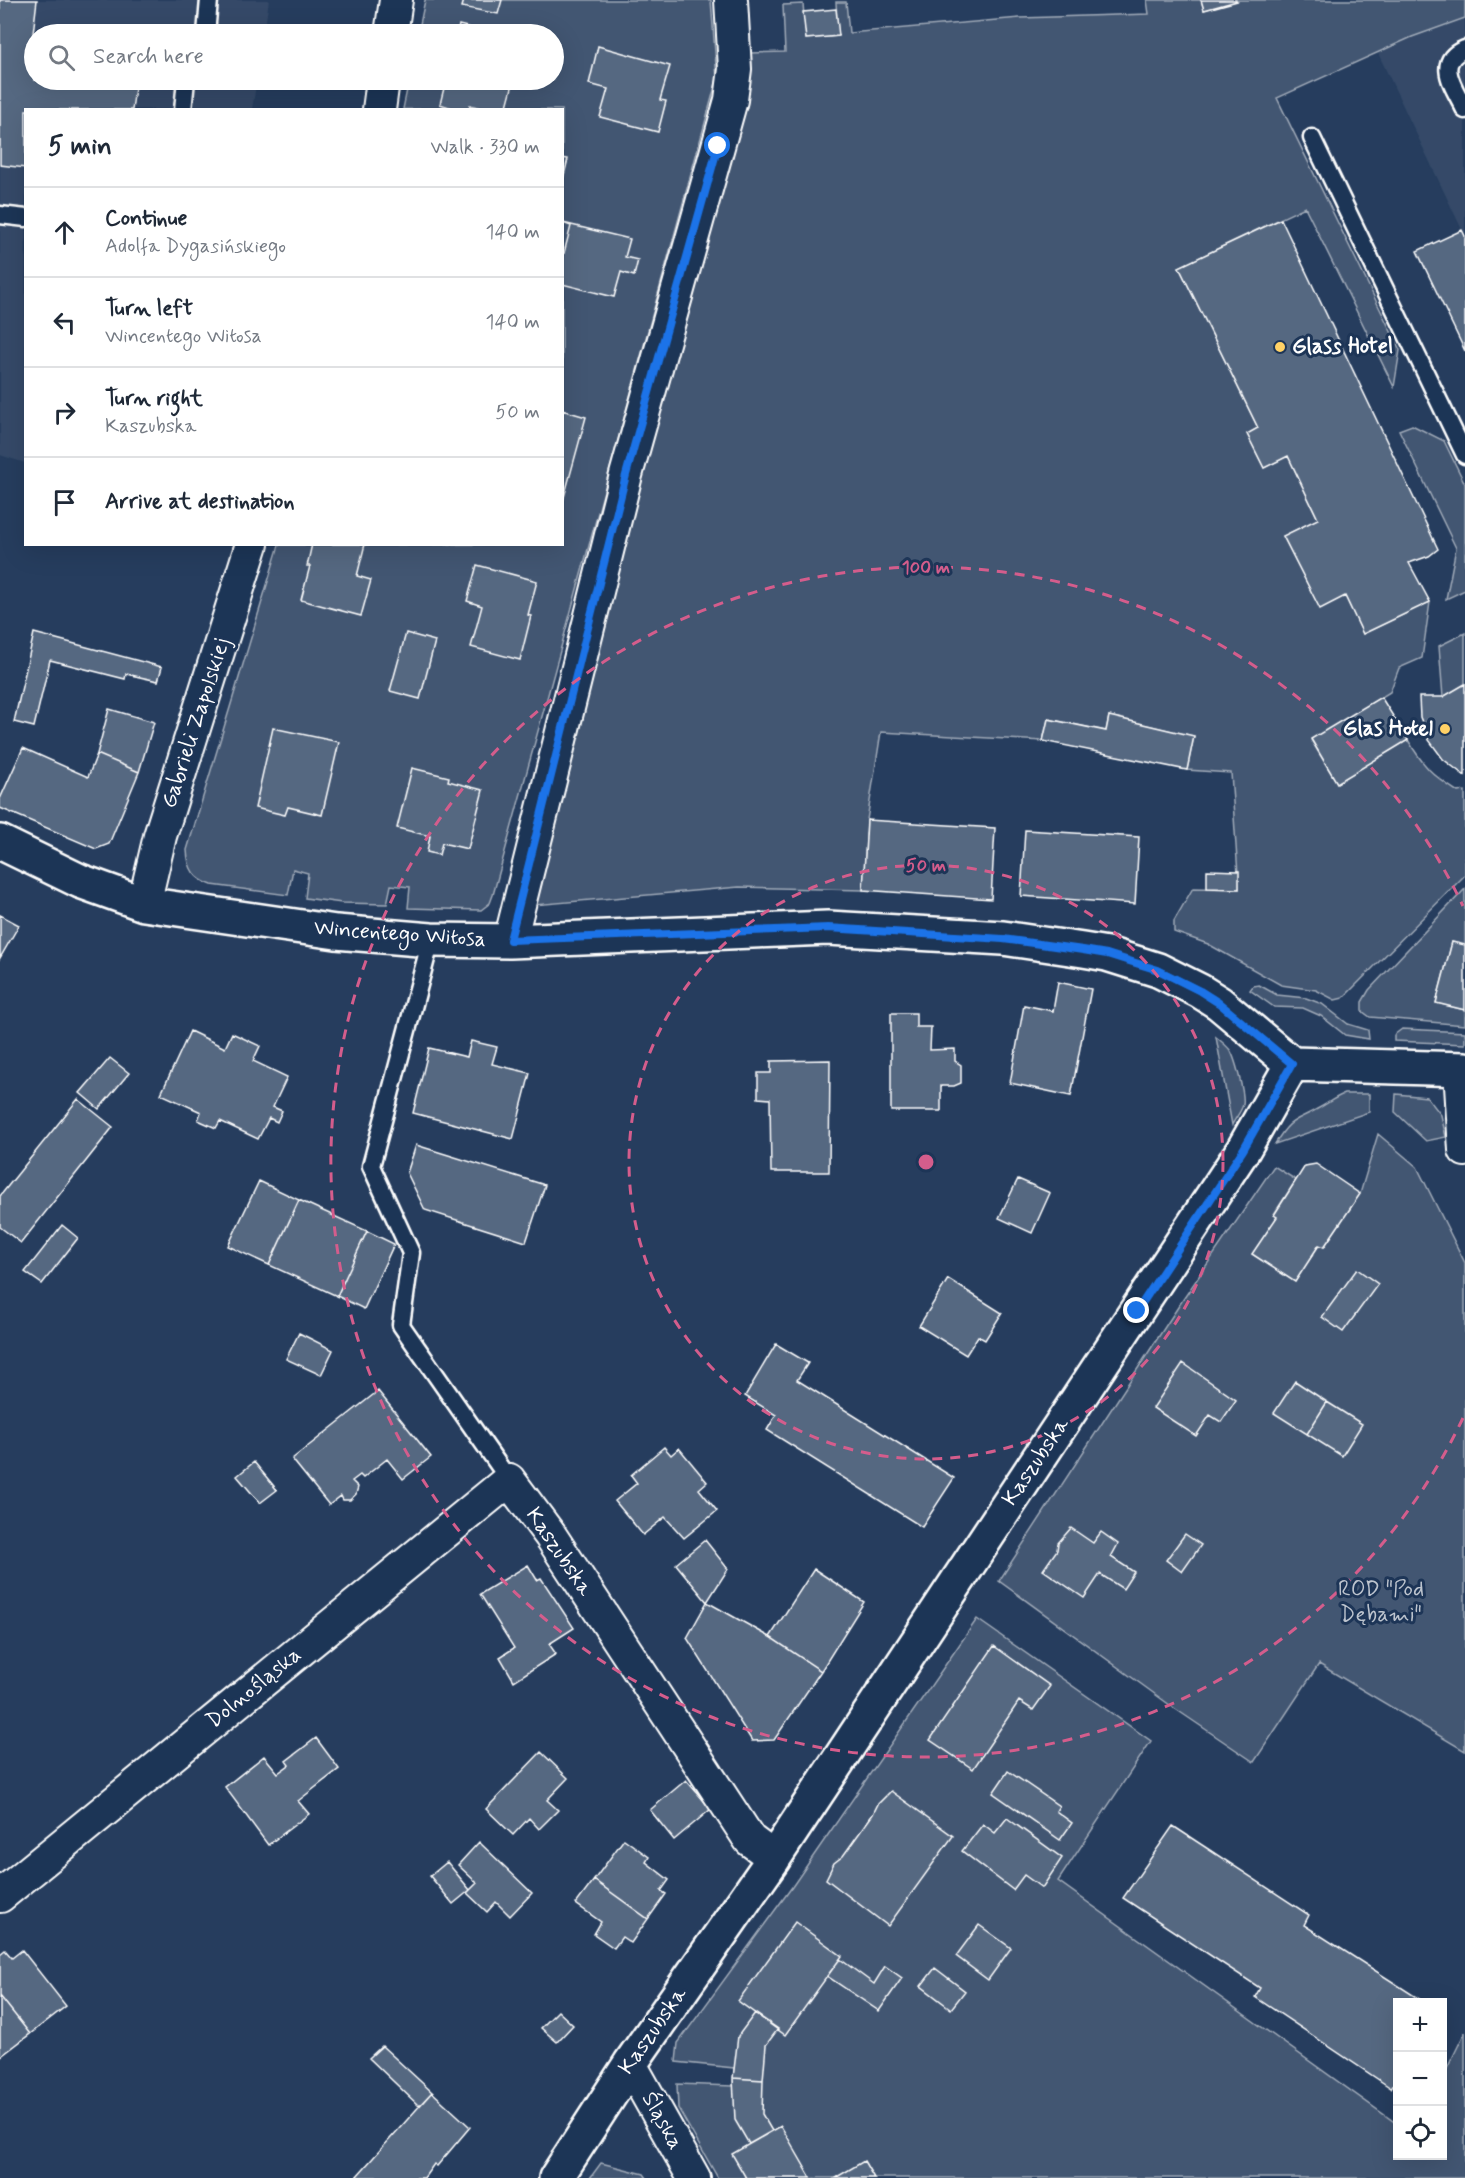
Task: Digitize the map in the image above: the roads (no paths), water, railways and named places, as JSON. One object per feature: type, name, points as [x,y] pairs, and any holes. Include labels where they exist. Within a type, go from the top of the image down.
[{"type":"street","points":[[392,24],[396,0]]},
{"type":"street","points":[[510,940],[626,475],[731,100],[735,69],[731,0]]},
{"type":"street","points":[[379,108],[382,90]]},
{"type":"street","name":"Gabrieli Zapolskiej","points":[[144,904],[160,836],[251,546]]},
{"type":"street","name":"Wincentego Witosa","points":[[0,842],[80,881],[144,904],[336,932],[430,940],[510,940],[828,928],[1003,939],[1107,954],[1158,970],[1200,991],[1219,1003],[1292,1064]]},
{"type":"street","points":[[1292,1064],[1462,1069],[1465,1150]]},
{"type":"street","name":"Kaszubska","points":[[556,2178],[630,2064],[774,1858],[1243,1150],[1292,1064]]},
{"type":"street","name":"Kaszubska","points":[[509,1480],[550,1535],[750,1840],[774,1858]]},
{"type":"street","name":"Dolnośląska","points":[[0,1896],[509,1480]]},
{"type":"street","name":"Śląska","points":[[630,2064],[694,2178]]},
{"type":"lane","points":[[207,24],[210,0]]},
{"type":"lane","points":[[1465,49],[1454,54],[1448,62],[1448,70],[1465,110]]},
{"type":"lane","points":[[183,108],[185,90]]},
{"type":"lane","points":[[1312,138],[1465,456]]},
{"type":"lane","points":[[0,215],[24,218]]},
{"type":"lane","points":[[430,940],[371,1166],[411,1253],[401,1325],[509,1480]]},
{"type":"place","name":"Glass Hotel","points":[[1280,347]]},
{"type":"place","name":"Glas Hotel","points":[[1445,729]]},
{"type":"park label","name":"ROD \"Pod Dębami\"","points":[[1381,1602]]}]
